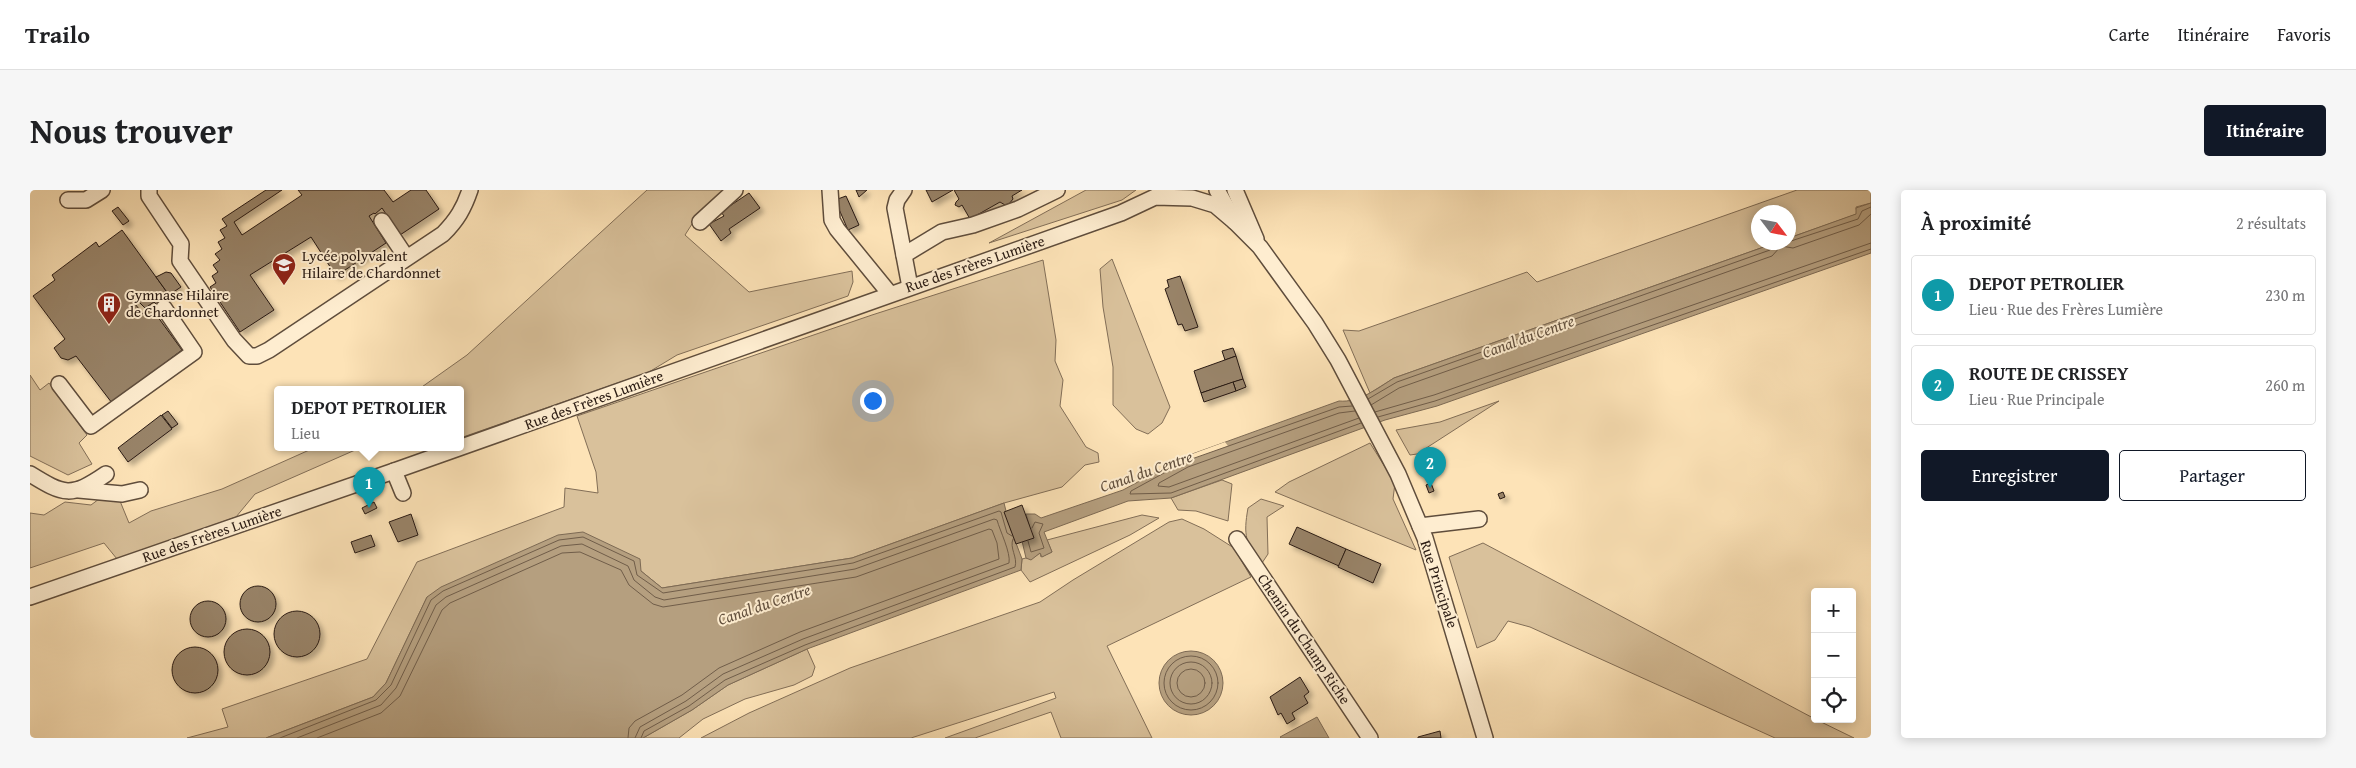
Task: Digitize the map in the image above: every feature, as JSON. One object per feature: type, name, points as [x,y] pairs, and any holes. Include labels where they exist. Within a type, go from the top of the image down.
[{"type":"street","points":[[68,200],[86,200],[102,190]]},
{"type":"street","points":[[149,190],[149,196],[181,244],[180,261],[229,333],[249,356],[257,356],[269,350],[443,234],[456,222],[465,206],[470,190]]},
{"type":"street","points":[[700,222],[735,190]]},
{"type":"street","points":[[830,190],[832,220],[837,229],[890,294]]},
{"type":"street","points":[[904,190],[894,208],[910,287]]},
{"type":"street","points":[[904,255],[942,232],[973,225],[1018,209],[1057,190]]},
{"type":"street","points":[[1217,190],[1235,222],[1260,247]]},
{"type":"street","points":[[1235,190],[1260,247]]},
{"type":"street","name":"Rue des Frères Lumière","points":[[464,446],[1121,214],[1160,192],[1192,198],[1214,206],[1235,222]]},
{"type":"street","points":[[382,221],[406,257]]},
{"type":"street","name":"Rue Principale","points":[[1260,247],[1315,323],[1378,436],[1406,492],[1428,549],[1485,738]]},
{"type":"street","points":[[59,384],[90,426],[194,352],[164,308]]},
{"type":"street","name":"Rue des Frères Lumière","points":[[30,597],[450,451]]},
{"type":"street","points":[[394,471],[403,493]]},
{"type":"street","points":[[30,474],[54,488],[66,492],[78,490],[122,494],[140,490]]},
{"type":"street","points":[[78,490],[106,474]]},
{"type":"street","points":[[1420,526],[1479,519]]},
{"type":"street","name":"Chemin du Champ Riche","points":[[1237,539],[1370,738]]},
{"type":"shaded area","points":[[647,190],[728,190],[692,224],[685,235],[749,292],[852,271],[853,282],[848,296],[677,355],[649,372],[464,437],[464,386],[423,386],[467,355]]},
{"type":"shaded area","points":[[1086,190],[1136,190],[1122,200],[989,243]]},
{"type":"shaded area","points":[[1797,190],[1871,190],[1871,203],[1856,207],[1857,214],[1796,236],[1796,205],[1755,205]]},
{"type":"shaded area","points":[[1751,206],[1751,250],[1755,250],[1394,378],[1370,393],[1343,330],[1359,331],[1527,272],[1537,282]]},
{"type":"shaded area","points":[[1112,259],[1170,407],[1162,423],[1148,434],[1136,429],[1113,405],[1113,367],[1103,307],[1100,269]]},
{"type":"shaded area","points":[[1043,260],[1056,340],[1055,361],[1063,380],[1060,406],[1086,447],[1098,453],[1099,462],[1085,465],[1062,487],[1004,503],[852,558],[662,588],[641,571],[427,597],[386,683],[373,697],[266,738],[187,738],[228,727],[222,709],[367,659],[417,562],[564,507],[565,488],[598,493],[596,472],[577,416],[872,315]]},
{"type":"shaded area","points":[[30,375],[40,390],[49,383],[87,435],[79,443],[92,464],[68,475],[30,456]]},
{"type":"shaded area","points":[[1499,401],[1417,454],[1410,455],[1396,430],[1440,422]]},
{"type":"shaded area","points":[[1370,443],[1395,483],[1393,499],[1416,550],[1275,492],[1289,482]]},
{"type":"shaded area","points":[[307,451],[353,451],[255,494],[236,517],[117,559],[104,543],[30,568],[30,513],[44,515],[65,502],[91,505],[99,499],[120,501],[129,523],[151,511],[222,489]]},
{"type":"shaded area","points":[[1222,480],[1232,484],[1228,521],[1196,511],[1178,510],[1171,498]]},
{"type":"shaded area","points":[[1261,499],[1284,506],[1267,517],[1268,554],[1260,566],[1249,544],[1246,526],[1248,508]]},
{"type":"shaded area","points":[[1142,515],[1159,518],[1130,535],[1030,582],[1021,570],[1022,559],[1031,559],[1040,553],[1041,557],[1052,552],[1047,540]]},
{"type":"shaded area","points":[[1182,519],[1204,529],[1234,548],[1251,577],[1107,646],[1152,738],[1061,738],[1051,712],[975,738],[945,738],[1056,698],[1054,692],[911,738],[701,738],[749,713],[850,668],[1040,602],[1169,522]]},
{"type":"shaded area","points":[[1483,543],[1811,717],[1811,723],[1823,723],[1854,738],[1775,738],[1530,627],[1508,621],[1495,640],[1477,648],[1449,557]]},
{"type":"shaded area","points":[[807,649],[815,667],[812,676],[794,685],[745,699],[703,719],[679,738],[643,738],[692,710],[728,685]]},
{"type":"water","name":"Canal du Centre","points":[[1871,203],[1871,253],[1437,406],[1385,420],[1171,498],[1128,501],[1044,532],[1052,552],[1042,557],[1040,553],[1031,560],[1026,558],[1022,541],[1016,543],[1022,559],[1021,570],[807,649],[728,685],[692,710],[643,738],[266,738],[373,697],[386,683],[427,597],[441,587],[558,535],[583,532],[640,559],[641,571],[662,588],[852,558],[1004,503],[1011,531],[1029,525],[1026,514],[1035,514],[1041,518],[1123,490],[1184,457],[1339,401],[1354,400],[1394,378],[1755,250],[1796,250],[1796,235],[1856,214],[1856,208]]},
{"type":"water","points":[[1185,651],[1197,651],[1214,660],[1221,671],[1223,683],[1221,695],[1214,706],[1197,715],[1185,715],[1173,710],[1164,701],[1159,689],[1159,677],[1164,665],[1173,656]]},
{"type":"water","points":[[1317,717],[1329,738],[1280,737]]},
{"type":"pier","points":[[1225,442],[1228,446],[1187,461],[1184,457]]},
{"type":"building","points":[[266,190],[282,190],[234,222],[242,235],[302,195],[298,190],[384,190],[393,202],[411,190],[426,190],[439,209],[400,235],[382,208],[369,216],[386,243],[336,276],[311,237],[250,275],[274,310],[240,332],[210,287],[216,283],[212,276],[218,272],[213,265],[220,260],[215,254],[222,249],[218,242],[225,238],[220,230],[227,226],[222,219]]},
{"type":"building","points":[[856,190],[867,190],[859,197]]},
{"type":"building","points":[[926,190],[953,190],[932,202]]},
{"type":"building","points":[[954,190],[1022,190],[1012,196],[1013,199],[1009,204],[1005,205],[1000,202],[970,219],[962,205],[959,207],[955,205],[959,199]]},
{"type":"building","points":[[749,193],[760,208],[729,229],[731,233],[721,241],[709,224],[724,216],[721,212]]},
{"type":"building","points":[[846,196],[859,225],[848,230],[835,200]]},
{"type":"building","points":[[118,207],[129,221],[123,225],[112,211]]},
{"type":"building","name":"Gymnase Hilaire de Chardonnet","points":[[122,230],[169,295],[157,305],[154,302],[145,308],[138,301],[135,304],[144,315],[152,309],[182,350],[112,403],[76,356],[68,360],[61,358],[54,348],[65,339],[33,296],[55,280],[52,275],[96,242],[99,247]]},
{"type":"building","points":[[166,272],[171,273],[181,287],[169,295],[156,277]]},
{"type":"building","points":[[1180,276],[1198,327],[1185,331],[1182,324],[1178,325],[1165,289],[1169,287],[1167,280]]},
{"type":"building","points":[[1233,348],[1236,356],[1225,360],[1222,351]]},
{"type":"building","points":[[1236,356],[1243,379],[1201,393],[1194,371]]},
{"type":"building","points":[[1243,379],[1246,387],[1236,391],[1233,382]]},
{"type":"building","points":[[1233,382],[1236,391],[1204,402],[1201,393]]},
{"type":"building","points":[[168,411],[178,424],[172,428],[162,415]]},
{"type":"building","points":[[161,415],[172,429],[128,462],[118,448]]},
{"type":"building","points":[[1431,483],[1434,491],[1429,493],[1426,485]]},
{"type":"building","points":[[1503,492],[1505,497],[1500,499],[1498,494]]},
{"type":"building","points":[[374,502],[377,508],[365,514],[362,508]]},
{"type":"building","points":[[1022,505],[1034,538],[1016,544],[1004,512]]},
{"type":"building","points":[[411,514],[418,535],[398,542],[389,522]]},
{"type":"building","points":[[1297,527],[1346,549],[1339,566],[1289,544]]},
{"type":"building","points":[[371,535],[375,546],[355,553],[351,542]]},
{"type":"building","points":[[1346,549],[1381,564],[1373,583],[1338,567]]},
{"type":"building","points":[[258,586],[265,587],[271,591],[275,597],[275,611],[271,617],[265,621],[258,622],[251,621],[245,617],[241,611],[240,604],[241,597],[245,591],[251,587]]},
{"type":"building","points":[[208,601],[215,602],[221,606],[225,612],[225,626],[221,632],[215,636],[208,637],[201,636],[195,632],[191,626],[190,619],[191,612],[195,606],[201,602]]},
{"type":"building","points":[[297,611],[310,615],[316,621],[320,634],[316,647],[310,653],[297,657],[284,653],[278,647],[274,634],[278,621],[284,615]]},
{"type":"building","points":[[247,629],[260,633],[266,639],[270,652],[266,665],[260,671],[247,675],[234,671],[228,665],[224,652],[228,639],[234,633]]},
{"type":"building","points":[[195,647],[208,651],[214,657],[218,670],[214,683],[208,689],[195,693],[182,689],[176,683],[172,670],[176,657],[182,651]]},
{"type":"building","points":[[1300,677],[1309,692],[1304,696],[1308,703],[1292,713],[1295,719],[1287,724],[1281,713],[1278,715],[1270,697]]},
{"type":"building","points":[[1440,731],[1441,738],[1418,738],[1418,737]]},
{"type":"place","name":"Lycée polyvalent Hilaire de Chardonnet","points":[[284,286]]},
{"type":"place","name":"Gymnase Hilaire de Chardonnet","points":[[109,325]]},
{"type":"place","name":"ROUTE DE CRISSEY","points":[[1430,488]]},
{"type":"place","name":"DEPOT PETROLIER","points":[[369,508]]}]
